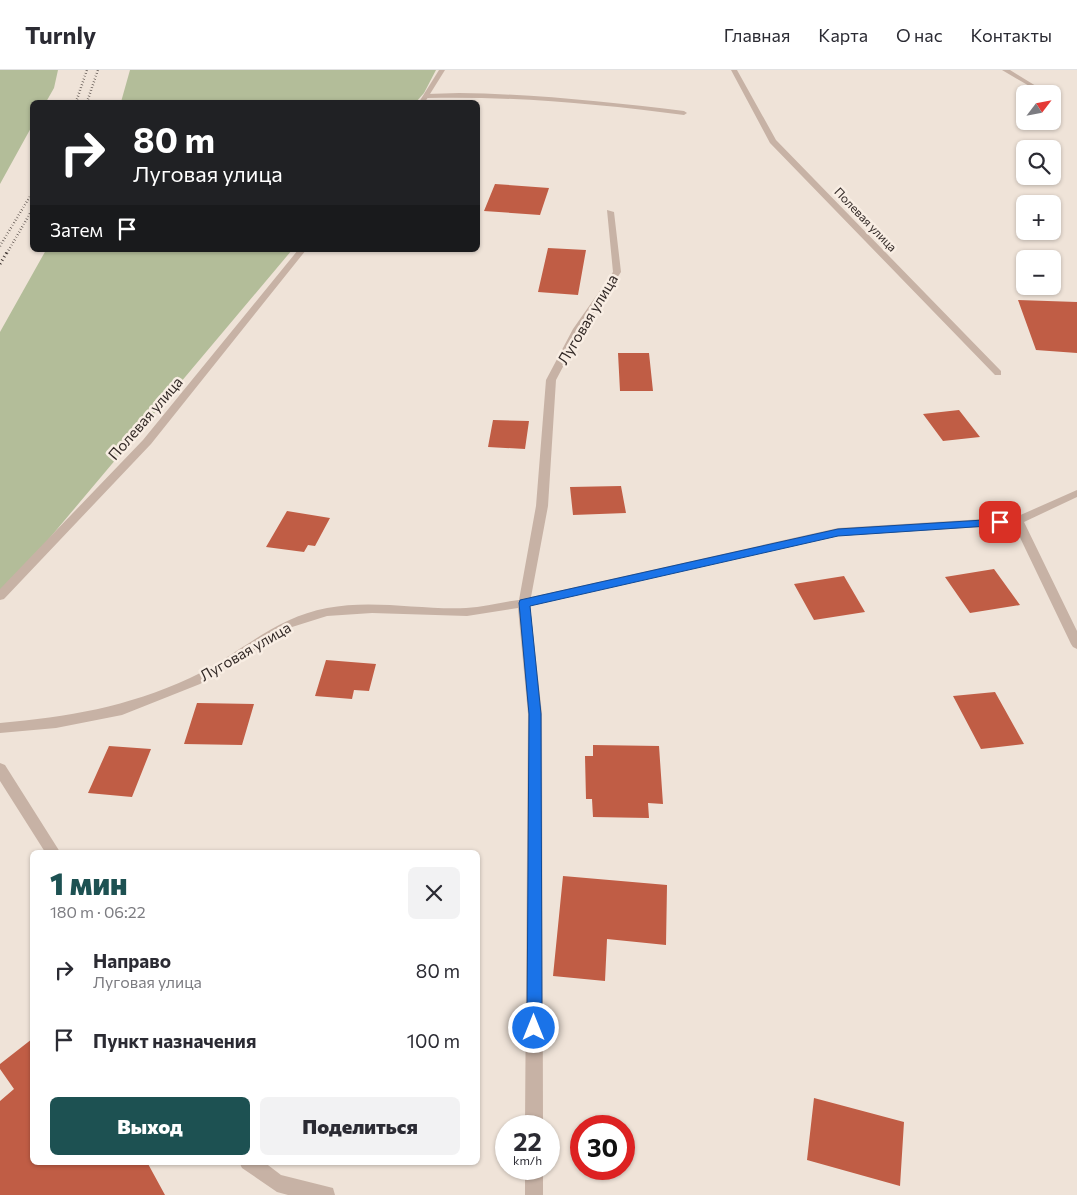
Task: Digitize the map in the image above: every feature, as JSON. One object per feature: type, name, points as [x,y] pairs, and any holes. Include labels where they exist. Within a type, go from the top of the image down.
[{"type":"street","points":[[424,100],[442,70]]},
{"type":"street","name":"Полевая улица","points":[[734,70],[773,141],[998,373]]},
{"type":"street","points":[[1005,70],[1031,85]]},
{"type":"street","points":[[427,96],[490,94],[606,103],[684,113]]},
{"type":"street","name":"Луговая улица","points":[[534,1115],[535,714],[524,603],[542,506],[551,380],[578,330],[618,272],[610,212]]},
{"type":"street","name":"Полевая улица","points":[[0,596],[147,442],[300,252]]},
{"type":"street","name":"Луговая улица","points":[[0,728],[56,723],[116,710],[195,680],[288,624],[327,612],[372,609],[466,612],[524,603],[838,532],[1018,521],[1077,493]]},
{"type":"street","points":[[1018,521],[1077,644]]},
{"type":"street","points":[[0,769],[52,850]]},
{"type":"street","points":[[252,1165],[277,1184],[326,1195]]},
{"type":"street","points":[[534,1180],[534,1195]]},
{"type":"green space","points":[[0,70],[58,70],[54,88],[47,100],[30,100],[30,130],[0,184]]},
{"type":"green space","points":[[130,70],[436,70],[424,93],[418,100],[122,100]]},
{"type":"green space","points":[[45,252],[290,252],[0,597],[0,332]]},
{"type":"building","points":[[495,184],[549,188],[540,215],[484,211]]},
{"type":"building","points":[[548,248],[586,250],[578,295],[538,292]]},
{"type":"building","points":[[1018,300],[1077,302],[1077,353],[1036,350]]},
{"type":"building","points":[[618,353],[649,353],[653,391],[620,391]]},
{"type":"building","points":[[959,410],[980,437],[943,441],[923,414]]},
{"type":"building","points":[[493,420],[529,421],[525,449],[488,447]]},
{"type":"building","points":[[621,486],[626,513],[573,515],[570,487]]},
{"type":"building","points":[[287,511],[330,518],[315,546],[308,545],[304,552],[266,547]]},
{"type":"building","points":[[994,569],[1020,605],[970,613],[945,577]]},
{"type":"building","points":[[844,576],[865,612],[814,620],[794,584]]},
{"type":"building","points":[[326,660],[376,664],[369,691],[354,690],[352,699],[315,696]]},
{"type":"building","points":[[995,692],[1024,744],[981,749],[953,696]]},
{"type":"building","points":[[197,703],[254,704],[242,745],[184,744]]},
{"type":"building","points":[[593,745],[659,746],[663,804],[648,803],[649,818],[593,817],[592,799],[586,799],[585,756],[593,756]]},
{"type":"building","points":[[109,746],[151,749],[132,797],[88,793]]},
{"type":"building","points":[[563,876],[667,885],[666,945],[607,939],[605,981],[553,976]]},
{"type":"building","points":[[30,1041],[30,1165],[149,1165],[165,1195],[0,1195],[0,1101],[14,1089],[0,1069],[0,1064]]},
{"type":"building","points":[[814,1098],[904,1122],[900,1186],[807,1160]]},
{"type":"railway","points":[[77,100],[87,70]]},
{"type":"railway","points":[[88,100],[98,70]]},
{"type":"railway","points":[[0,246],[30,196]]},
{"type":"railway","points":[[7,253],[30,213]]},
{"type":"railway","points":[[0,264],[7,252]]},
{"type":"route","points":[[534,1028],[535,714],[524,603],[838,532],[1000,522]]}]
